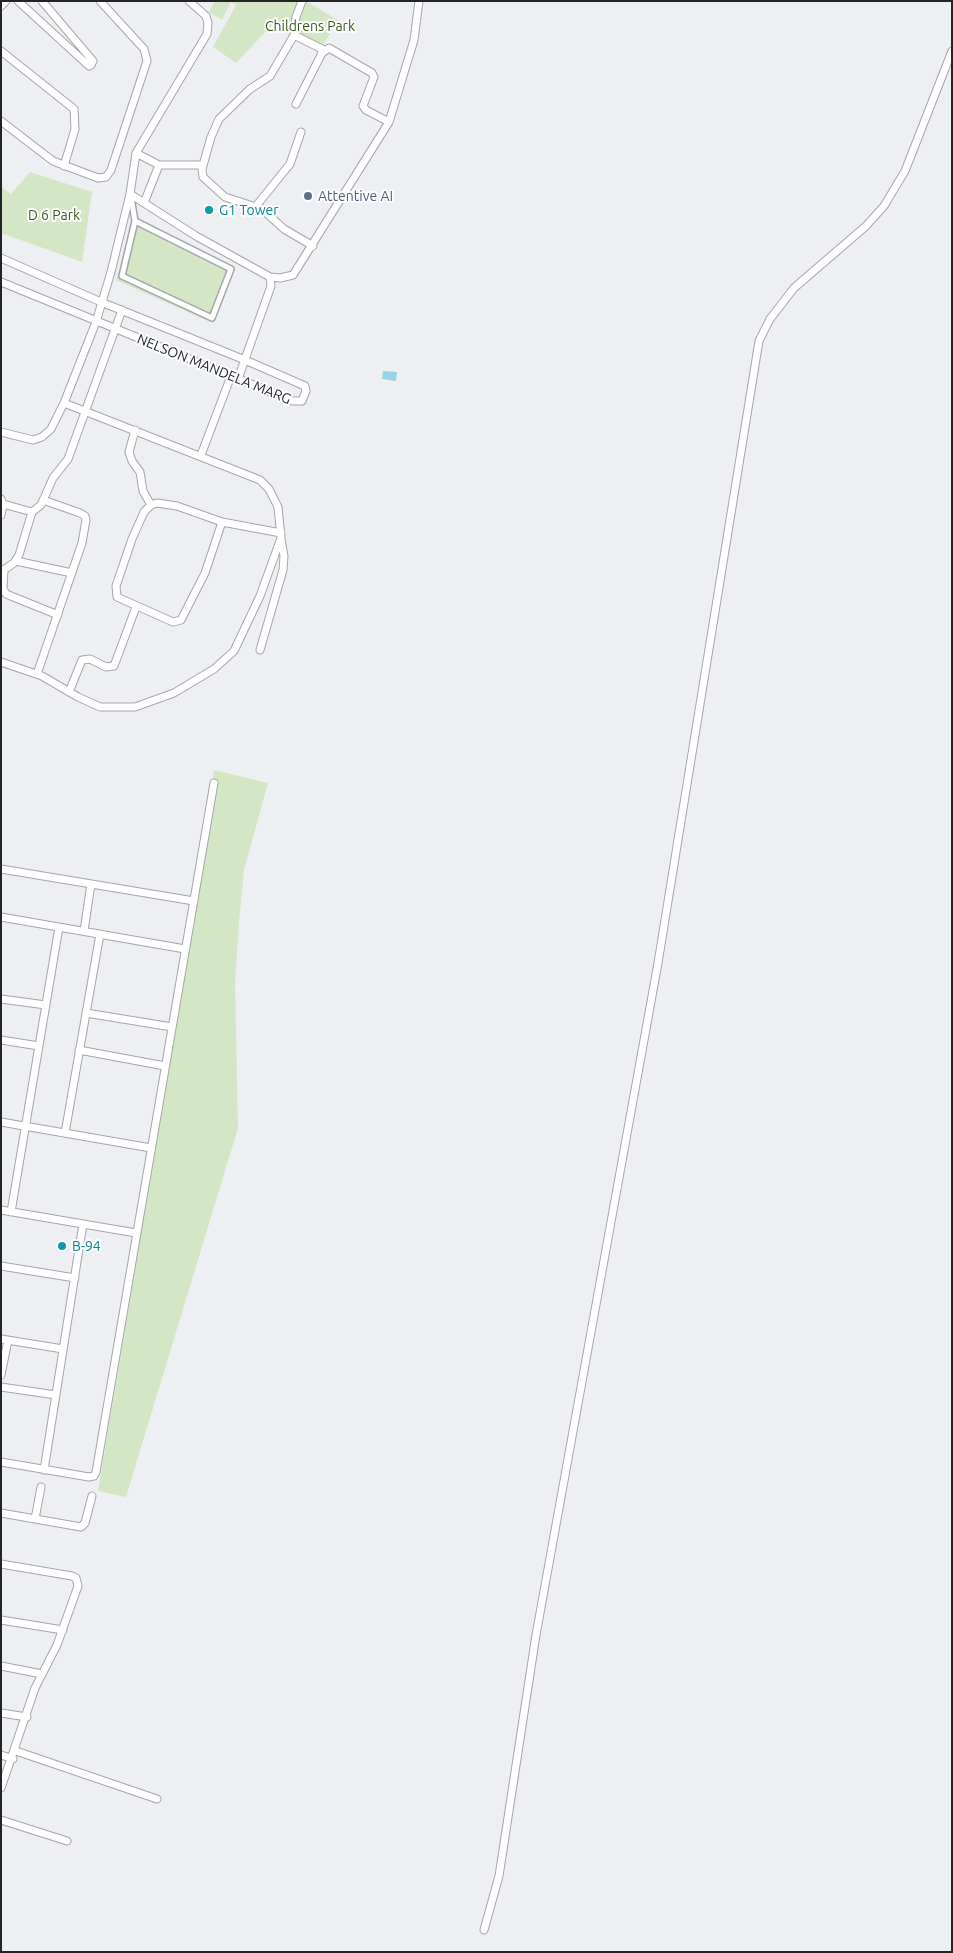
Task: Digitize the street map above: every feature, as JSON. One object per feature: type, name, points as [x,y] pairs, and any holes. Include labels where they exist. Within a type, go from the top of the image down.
[{"type":"street","points":[[1,6],[6,1]]},
{"type":"street","points":[[18,1],[89,66],[91,65],[93,61],[42,1]]},
{"type":"street","points":[[1,121],[42,154],[64,166],[98,178],[106,177],[111,170],[146,67],[147,55],[144,49],[100,1]]},
{"type":"street","points":[[1,432],[33,440],[42,437],[51,430],[64,403],[96,322],[130,194],[136,153],[207,34],[208,23],[206,16],[189,1]]},
{"type":"street","points":[[302,1],[296,17],[294,36],[270,76],[254,86],[219,119],[211,137],[203,165],[203,177],[218,192],[231,200],[256,206],[284,229],[313,246]]},
{"type":"street","points":[[130,194],[196,236],[270,276],[280,278],[294,275],[388,122],[414,40],[420,1]]},
{"type":"street","points":[[294,36],[324,50],[332,49],[372,72],[374,77],[362,106],[388,122]]},
{"type":"street","points":[[296,104],[324,50]]},
{"type":"street","points":[[484,1930],[499,1876],[536,1635],[658,963],[759,341],[770,319],[794,288],[866,226],[884,206],[905,171],[952,50]]},
{"type":"street","points":[[1,51],[74,109],[75,129],[64,166]]},
{"type":"street","points":[[256,206],[290,164],[301,132]]},
{"type":"street","points":[[136,153],[159,165],[203,165]]},
{"type":"street","points":[[144,203],[159,165]]},
{"type":"street","points":[[130,194],[135,221],[122,276],[212,318],[231,269],[135,221]]},
{"type":"street","name":"NELSON MANDELA MARG","points":[[1,258],[101,302],[305,386],[306,390],[302,401],[298,402],[238,379],[1,282]]},
{"type":"street","points":[[238,379],[271,286],[270,276]]},
{"type":"street","points":[[1,515],[2,502],[32,512],[37,510],[53,478],[68,459],[122,310]]},
{"type":"street","points":[[201,455],[231,376]]},
{"type":"street","points":[[64,403],[252,475],[265,484],[278,507],[284,556],[283,570],[260,650]]},
{"type":"street","points":[[135,430],[129,452],[132,461],[140,472],[143,491],[151,505]]},
{"type":"street","points":[[37,674],[82,543],[85,516],[43,500]]},
{"type":"street","points":[[222,522],[205,573],[181,620],[173,622],[117,597],[116,586],[140,521],[151,505],[157,503],[176,506],[222,522],[281,536]]},
{"type":"street","points":[[32,512],[16,561],[3,571],[3,588],[6,594],[58,615]]},
{"type":"street","points":[[1,662],[37,674],[100,707],[135,707],[174,693],[214,669],[234,651],[260,596],[281,536]]},
{"type":"street","points":[[16,561],[72,572]]},
{"type":"street","points":[[69,692],[82,660],[90,659],[106,667],[114,666],[136,607]]},
{"type":"street","points":[[1,1462],[89,1478],[94,1476],[96,1472],[214,783]]},
{"type":"street","points":[[1,868],[194,901]]},
{"type":"street","points":[[84,931],[91,884]]},
{"type":"street","points":[[1,917],[185,949]]},
{"type":"street","points":[[11,1212],[60,927]]},
{"type":"street","points":[[65,1133],[100,934]]},
{"type":"street","points":[[1,999],[46,1005]]},
{"type":"street","points":[[86,1013],[172,1027]]},
{"type":"street","points":[[1,1040],[39,1046]]},
{"type":"street","points":[[79,1050],[165,1066]]},
{"type":"street","points":[[1,1122],[151,1148]]},
{"type":"street","points":[[1,1210],[136,1233]]},
{"type":"street","points":[[44,1470],[83,1224]]},
{"type":"street","points":[[1,1266],[75,1278]]},
{"type":"street","points":[[1,1376],[5,1339],[64,1349]]},
{"type":"street","points":[[1,1387],[56,1396]]},
{"type":"street","points":[[35,1519],[41,1487]]},
{"type":"street","points":[[1,1513],[81,1527],[86,1523],[92,1496]]},
{"type":"street","points":[[1,1564],[76,1578],[78,1586],[63,1630],[42,1674],[16,1751],[1,1788]]},
{"type":"street","points":[[1,1620],[63,1630]]},
{"type":"street","points":[[1,1666],[42,1674]]},
{"type":"street","points":[[1,1713],[27,1717]]},
{"type":"street","points":[[16,1751],[157,1799]]},
{"type":"street","points":[[1,1755],[13,1759]]},
{"type":"street","points":[[1,1820],[67,1841]]},
{"type":"green space","name":"Childrens Park","points":[[215,1],[306,1],[338,20],[319,52],[272,25],[236,63],[213,47],[236,5],[231,2],[222,20],[209,12]]},
{"type":"green space","name":"D 6 Park","points":[[30,172],[92,192],[82,262],[1,233],[1,187],[11,194]]},
{"type":"green space","points":[[137,217],[232,267],[210,322],[116,280]]},
{"type":"green space","points":[[214,770],[268,783],[244,870],[239,922],[235,982],[238,1128],[126,1497],[98,1491],[181,992]]},
{"type":"water","points":[[383,371],[397,372],[396,381],[382,379]]},
{"type":"place","name":"Attentive AI","points":[[308,196]]},
{"type":"place","name":"G1 Tower","points":[[209,210]]},
{"type":"place","name":"B-94","points":[[62,1246]]}]
